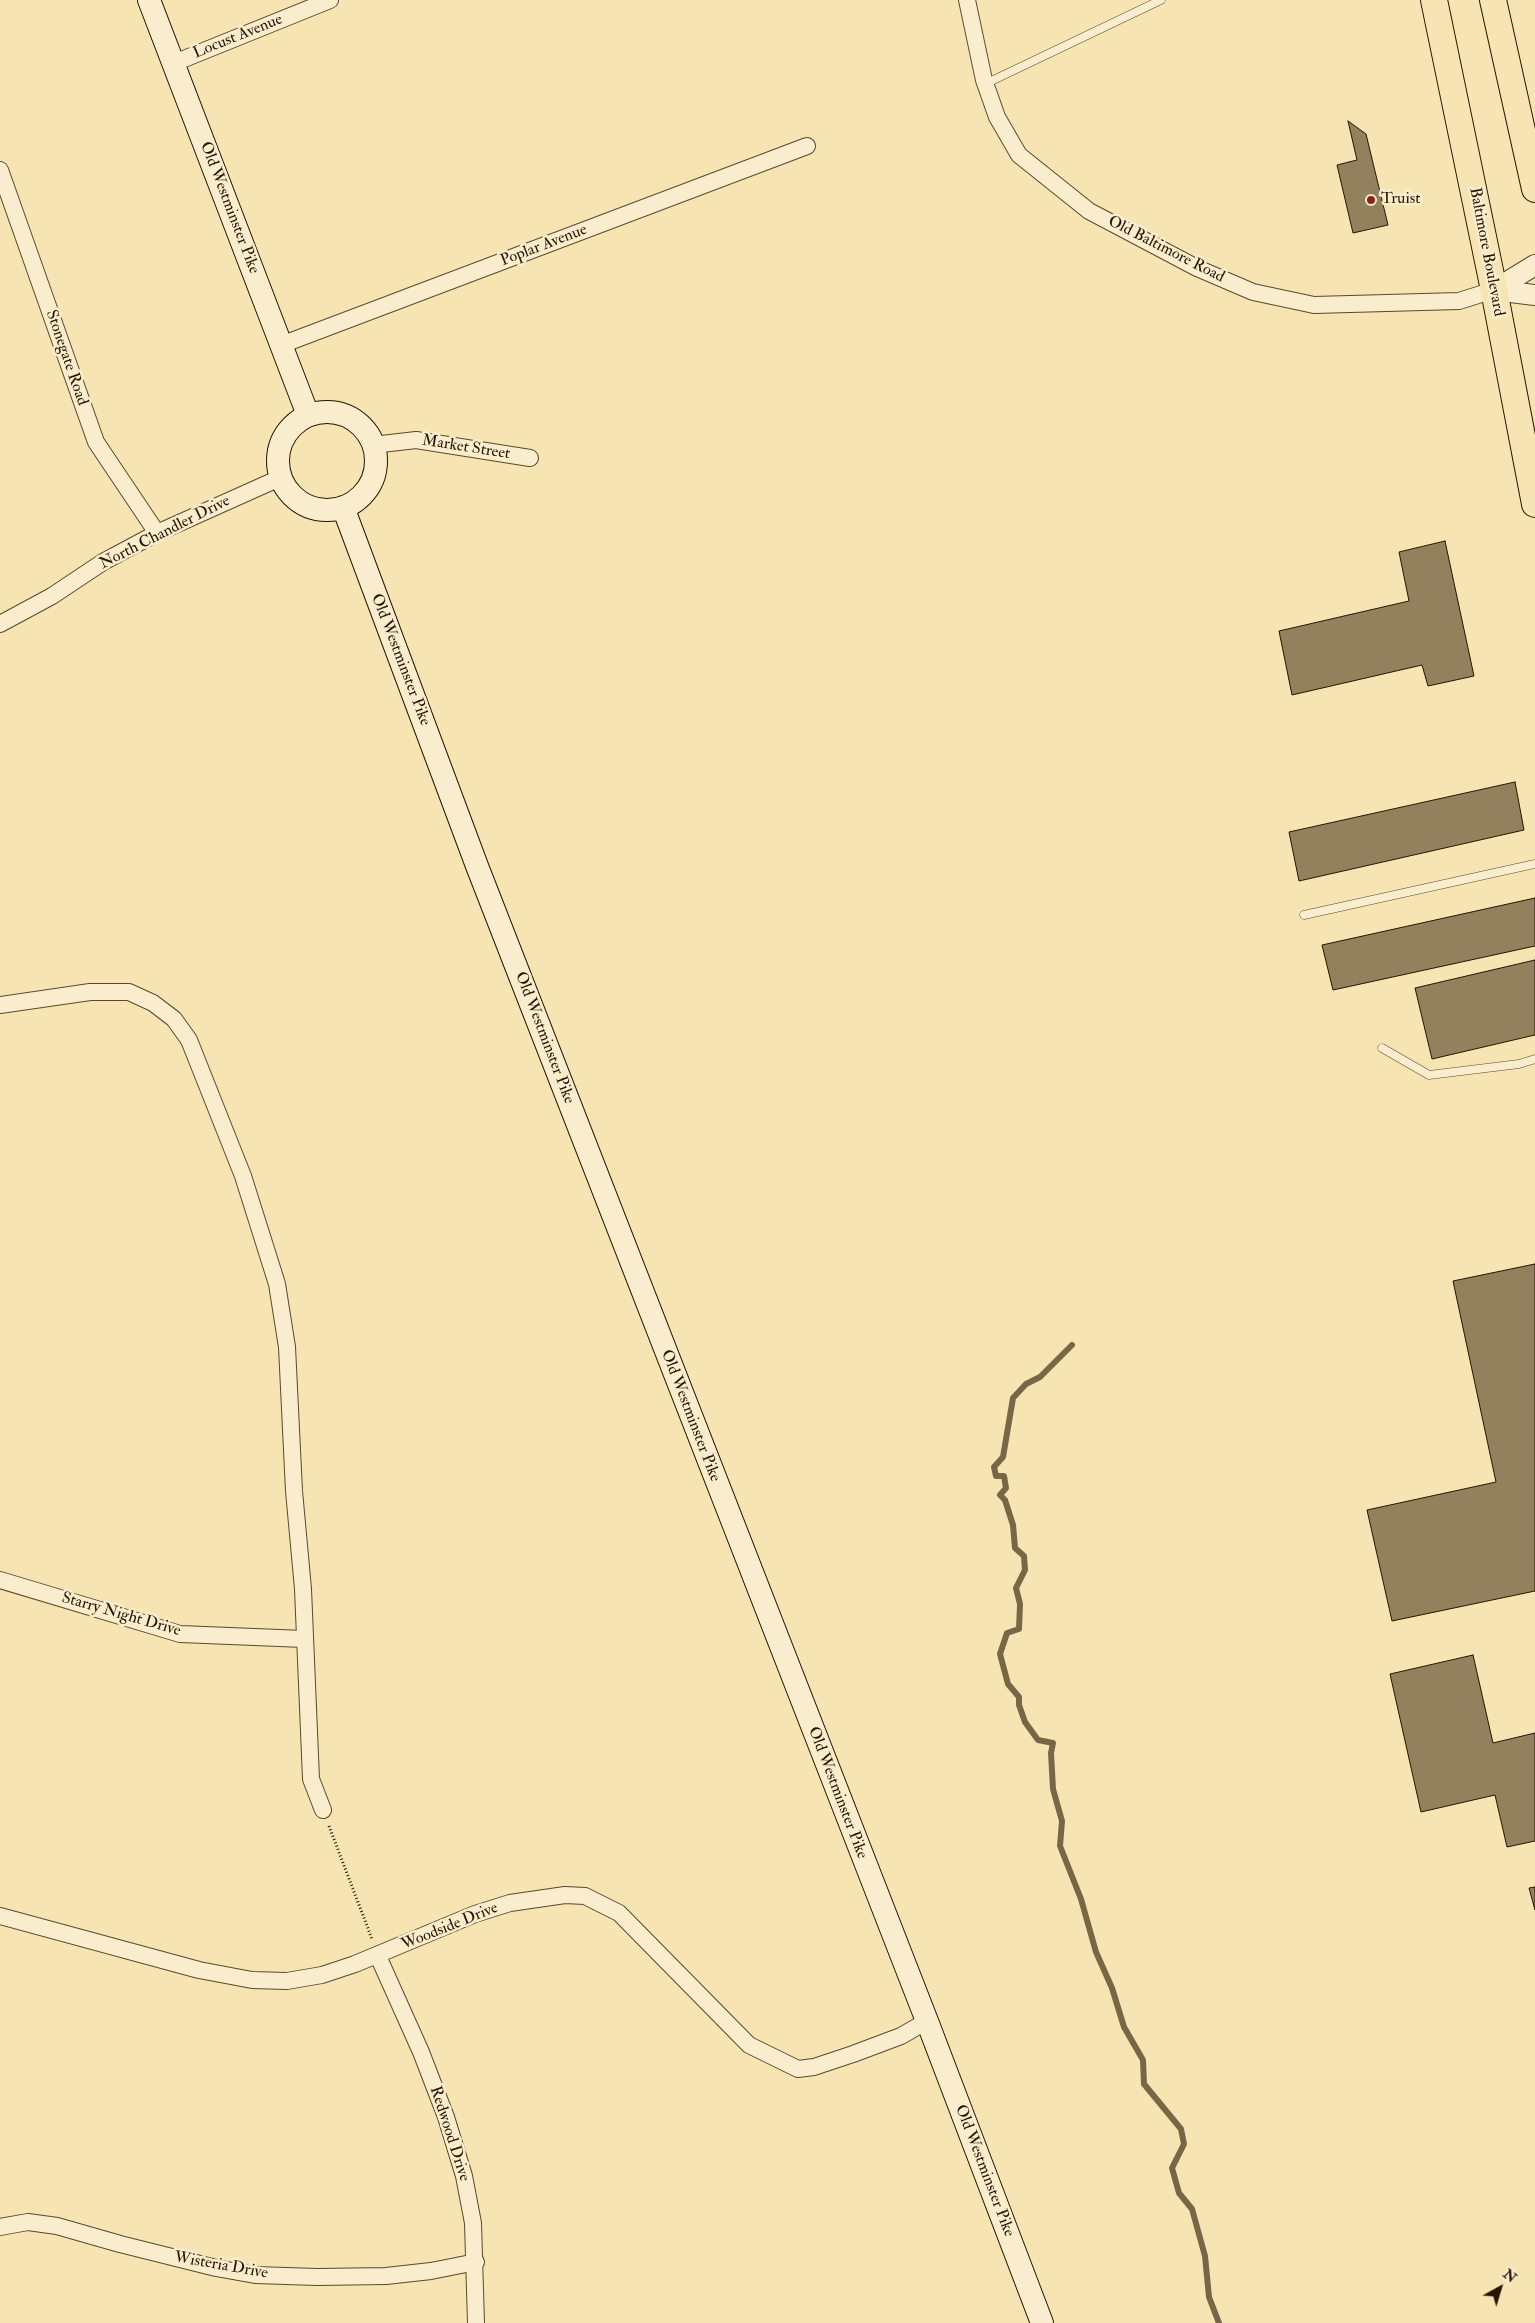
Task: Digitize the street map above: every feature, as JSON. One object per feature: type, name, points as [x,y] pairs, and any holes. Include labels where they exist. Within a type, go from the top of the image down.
[{"type":"highway","name":"Baltimore Boulevard","points":[[1434,0],[1494,290],[1535,504]]},
{"type":"highway","points":[[1493,0],[1535,189]]},
{"type":"main road","name":"Old Westminster Pike","points":[[149,0],[308,415]]},
{"type":"main road","points":[[332,412],[354,419],[370,437],[373,444],[377,459],[372,482],[357,501],[343,507],[335,510],[312,508],[295,498],[283,482],[278,463],[281,443],[292,426],[308,415],[332,412]]},
{"type":"main road","name":"Old Westminster Pike","points":[[343,507],[502,930],[927,2021],[1042,2323]]},
{"type":"street","name":"Locust Avenue","points":[[174,63],[330,0]]},
{"type":"street","name":"Old Baltimore Road","points":[[967,0],[985,84],[997,117],[1019,155],[1089,211],[1197,268],[1253,292],[1314,305],[1459,301],[1494,290]]},
{"type":"street","name":"Poplar Avenue","points":[[281,345],[807,146]]},
{"type":"street","name":"Stonegate Road","points":[[0,170],[96,442],[157,533]]},
{"type":"street","points":[[1494,290],[1535,266]]},
{"type":"street","points":[[1494,290],[1535,295]]},
{"type":"street","name":"Market Street","points":[[373,444],[416,440],[530,458]]},
{"type":"street","name":"North Chandler Drive","points":[[0,624],[52,596],[103,562],[157,533],[282,477]]},
{"type":"street","points":[[0,1005],[90,992],[129,992],[153,1003],[174,1019],[189,1040],[243,1176],[277,1284],[287,1347],[294,1491],[303,1589],[311,1778],[323,1810]]},
{"type":"street","name":"Starry Night Drive","points":[[0,1580],[180,1634],[304,1639]]},
{"type":"street","name":"Woodside Drive","points":[[0,1916],[199,1970],[252,1980],[287,1981],[322,1975],[378,1956],[475,1914],[510,1903],[565,1895],[585,1896],[619,1913],[749,2045],[798,2069],[814,2067],[853,2054],[901,2036],[927,2021]]},
{"type":"street","name":"Redwood Drive","points":[[378,1956],[422,2052],[446,2117],[466,2185],[473,2222],[476,2262],[476,2323]]},
{"type":"street","name":"Wisteria Drive","points":[[0,2227],[28,2222],[57,2226],[216,2268],[256,2275],[317,2277],[386,2276],[431,2271],[476,2262]]},
{"type":"lane","points":[[985,84],[1161,0]]},
{"type":"lane","points":[[1304,915],[1535,864]]},
{"type":"lane","points":[[1382,1048],[1429,1075],[1519,1064],[1535,1059]]},
{"type":"path","points":[[323,1810],[378,1956]]},
{"type":"building","points":[[1348,121],[1366,134],[1388,225],[1353,233],[1337,165],[1357,160]]},
{"type":"building","points":[[1445,541],[1474,676],[1428,686],[1422,665],[1292,695],[1279,631],[1409,601],[1399,552]]},
{"type":"building","points":[[1515,782],[1524,830],[1299,881],[1289,832]]},
{"type":"building","points":[[1535,898],[1535,946],[1333,990],[1322,945]]},
{"type":"building","points":[[1535,960],[1535,1035],[1432,1059],[1415,988]]},
{"type":"building","points":[[1535,1264],[1535,1591],[1392,1621],[1367,1510],[1496,1482],[1453,1281]]},
{"type":"building","points":[[1473,1655],[1493,1743],[1535,1733],[1535,1841],[1507,1847],[1495,1795],[1421,1812],[1390,1674]]},
{"type":"building","points":[[1535,1887],[1535,1910],[1529,1888]]},
{"type":"waterway","points":[[1072,1345],[1040,1377],[1026,1384],[1013,1398],[1003,1457],[994,1467],[996,1476],[1004,1476],[1006,1488],[1000,1495],[1005,1500],[1013,1525],[1015,1548],[1024,1556],[1025,1570],[1016,1588],[1020,1604],[1019,1629],[1007,1633],[1000,1654],[1008,1684],[1019,1697],[1019,1705],[1025,1722],[1038,1740],[1053,1743],[1051,1753],[1053,1789],[1062,1821],[1060,1846],[1081,1899],[1096,1952],[1112,1988],[1124,2027],[1143,2060],[1144,2084],[1181,2129],[1184,2144],[1172,2168],[1179,2193],[1192,2209],[1205,2256],[1209,2297],[1219,2323]]},
{"type":"place","name":"Truist","points":[[1371,200]]}]
